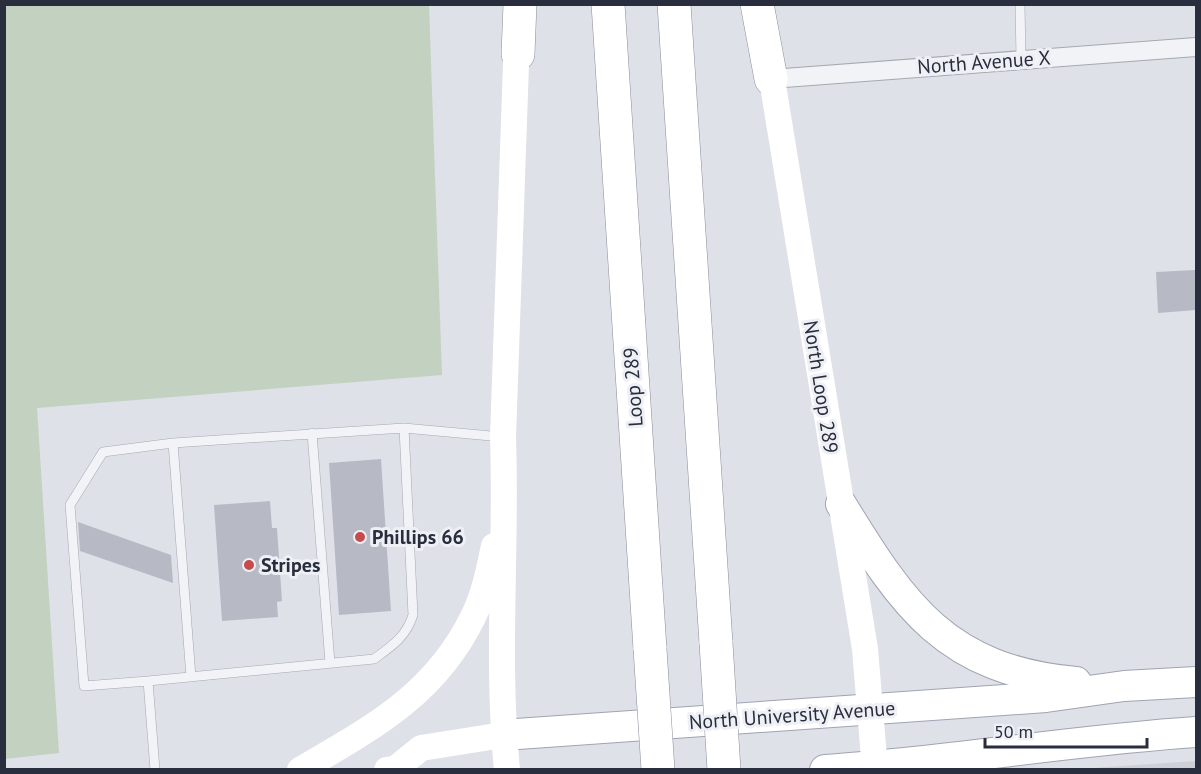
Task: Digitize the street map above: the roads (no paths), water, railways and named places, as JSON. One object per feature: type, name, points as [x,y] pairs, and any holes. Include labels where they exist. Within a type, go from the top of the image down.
[{"type":"highway","points":[[518,4],[518,54]]},
{"type":"highway","name":"Loop 289","points":[[608,4],[658,770]]},
{"type":"highway","points":[[674,4],[724,770]]},
{"type":"highway","points":[[757,4],[771,79]]},
{"type":"main road","name":"North Loop 289","points":[[762,4],[771,79],[865,649],[872,709],[875,768]]},
{"type":"main road","points":[[507,770],[503,735],[506,502],[503,436],[518,54]]},
{"type":"main road","points":[[300,770],[373,728],[409,702],[432,679],[456,648],[474,615],[506,502]]},
{"type":"main road","points":[[841,504],[895,589],[920,616],[952,642],[979,658],[1013,672],[1056,680],[1124,686]]},
{"type":"main road","name":"North University Avenue","points":[[393,769],[420,748],[503,735],[1046,697],[1124,686],[1197,682]]},
{"type":"main road","points":[[825,770],[875,768],[1065,744],[1197,732]]},
{"type":"main road","points":[[1017,770],[1065,744]]},
{"type":"street","name":"North Avenue X","points":[[771,79],[1197,47]]},
{"type":"lane","points":[[1020,4],[1021,59]]},
{"type":"lane","points":[[404,428],[413,615],[408,631],[393,646],[374,659],[84,686],[70,505],[103,452],[173,443],[404,428],[503,436]]},
{"type":"lane","points":[[312,433],[330,663]]},
{"type":"lane","points":[[173,443],[191,677]]},
{"type":"lane","points":[[148,681],[155,770]]},
{"type":"place","name":"Phillips 66","points":[[360,537]]},
{"type":"place","name":"Stripes","points":[[249,565]]}]
